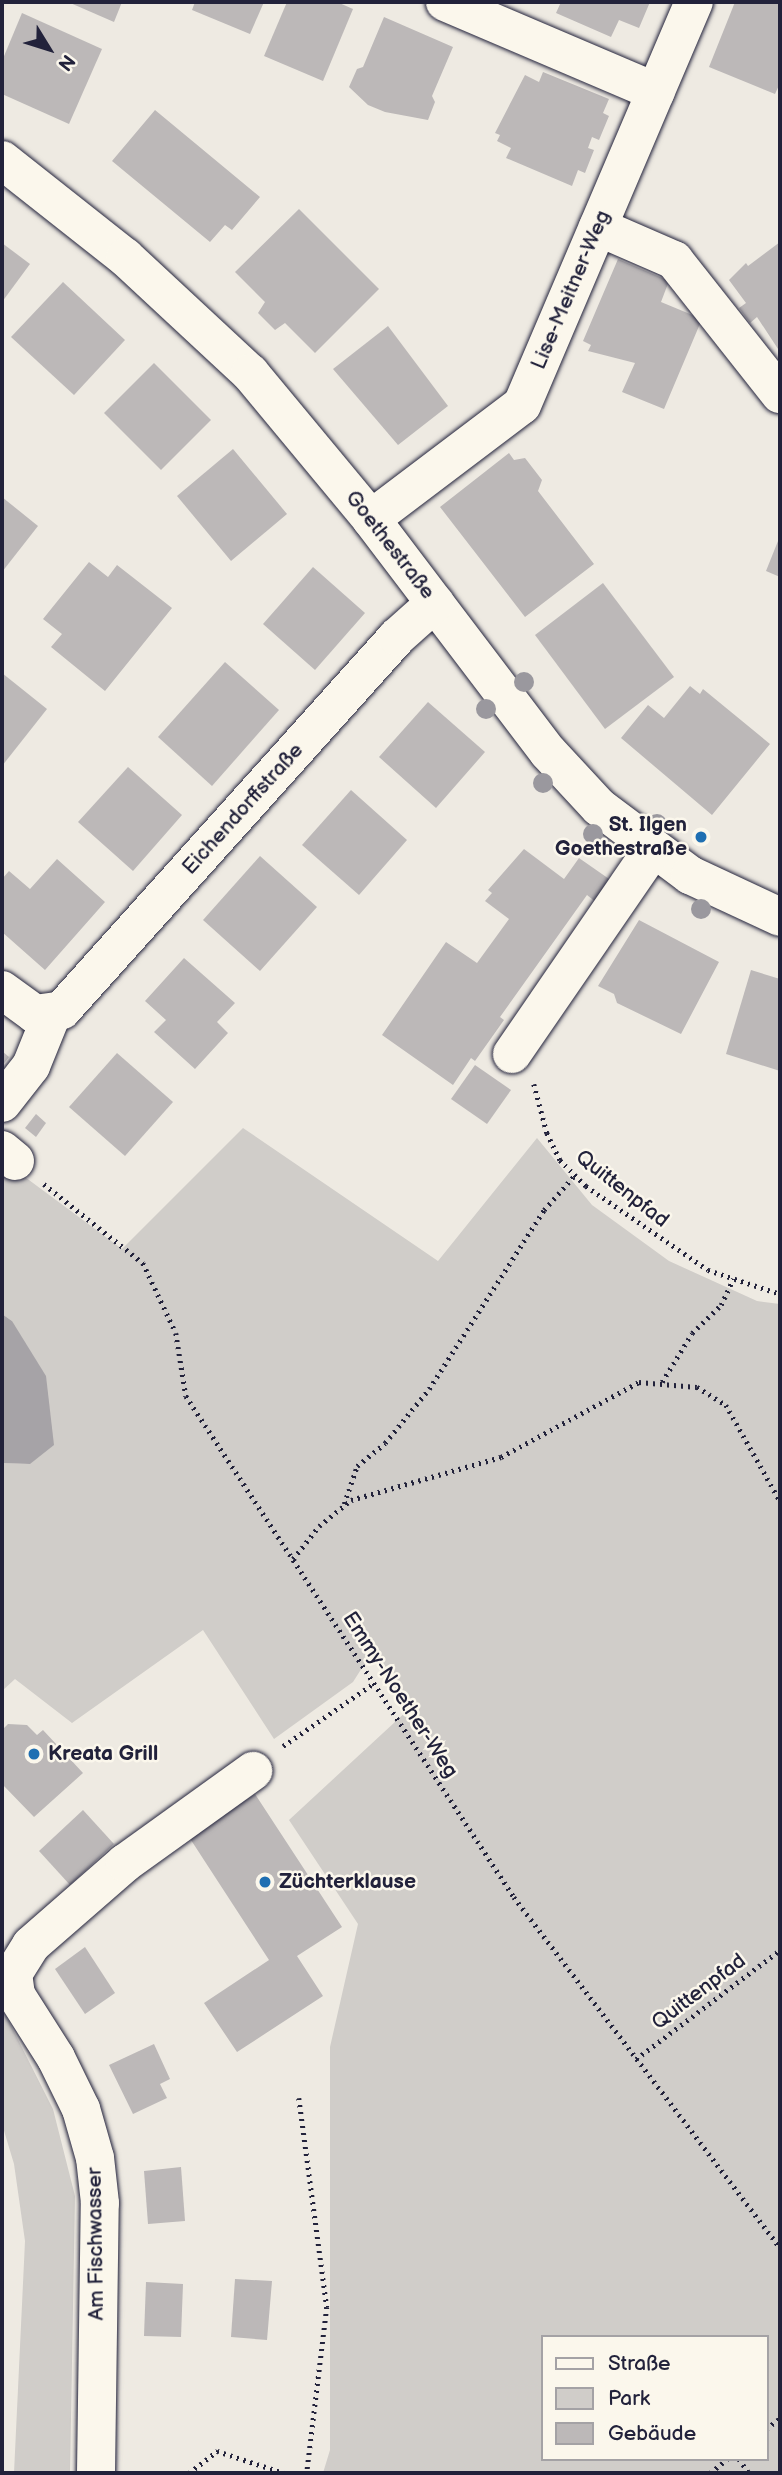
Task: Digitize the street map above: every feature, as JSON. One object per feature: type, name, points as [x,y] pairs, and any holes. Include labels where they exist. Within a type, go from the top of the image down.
[{"type":"street","points":[[445,2],[656,92]]},
{"type":"street","name":"Lise-Meitner-Weg","points":[[372,519],[522,405],[694,2]]},
{"type":"street","name":"Goethestraße","points":[[2,160],[125,257],[214,339],[299,428],[575,783],[652,850],[722,892],[780,917]]},
{"type":"street","points":[[598,227],[674,260],[780,394]]},
{"type":"street","name":"Eichendorffstraße","points":[[2,1103],[31,1066],[52,1014],[66,1006],[397,637],[435,603]]},
{"type":"street","points":[[517,1046],[652,850]]},
{"type":"street","points":[[2,990],[30,1012],[52,1014]]},
{"type":"street","name":"Am Fischwasser","points":[[96,2473],[100,2203],[95,2158],[81,2109],[56,2058],[16,1995],[13,1974],[32,1945],[125,1863],[253,1771]]},
{"type":"path","name":"Quittenpfad","points":[[517,1046],[547,1133],[560,1160],[575,1175],[631,1222],[708,1270],[780,1294]]},
{"type":"path","name":"Emmy-Noether-Weg","points":[[9,1156],[143,1263],[176,1333],[186,1396],[514,1897],[780,2248]]},
{"type":"path","points":[[343,1507],[357,1466],[385,1443],[429,1389],[544,1210],[575,1175]]},
{"type":"path","points":[[662,1382],[692,1333],[721,1305],[733,1279]]},
{"type":"path","points":[[293,1559],[319,1526],[343,1507],[381,1490],[457,1473],[501,1457],[639,1382],[697,1387],[726,1405],[780,1501]]},
{"type":"path","points":[[253,1771],[257,1764],[373,1684]]},
{"type":"path","name":"Quittenpfad","points":[[636,2059],[780,1950]]},
{"type":"path","points":[[299,2098],[327,2307],[306,2473]]},
{"type":"path","points":[[189,2473],[217,2451],[284,2473]]},
{"type":"path","points":[[710,2473],[725,2461]]},
{"type":"green space","points":[[243,1128],[438,1261],[537,1138],[592,1205],[669,1261],[757,1301],[780,1304],[780,2473],[323,2473],[330,2450],[330,2047],[358,1924],[289,1820],[409,1709],[372,1652],[353,1682],[274,1739],[203,1630],[72,1723],[15,1679],[2,1691],[2,1463],[30,1464],[12,1321],[2,1314],[2,1160],[122,1249]]},
{"type":"green space","points":[[2,2008],[53,2109],[75,2196],[70,2473],[14,2473],[25,2241],[14,2164],[2,2124]]},
{"type":"shaded area","points":[[2,1314],[12,1321],[46,1376],[54,1445],[30,1464],[2,1463]]},
{"type":"building","points":[[68,2],[122,2],[114,22]]},
{"type":"building","points":[[195,2],[264,2],[250,34],[192,10]]},
{"type":"building","points":[[287,2],[337,2],[353,9],[323,81],[264,56]]},
{"type":"building","points":[[561,2],[650,2],[639,28],[619,20],[611,37],[556,13]]},
{"type":"building","points":[[735,2],[780,2],[780,83],[775,94],[709,67]]},
{"type":"building","points":[[22,13],[102,49],[69,124],[2,94],[2,61]]},
{"type":"building","points":[[384,17],[453,47],[432,96],[435,102],[428,120],[385,112],[368,105],[349,87],[357,69],[363,67]]},
{"type":"building","points":[[543,72],[609,99],[603,113],[609,116],[599,140],[592,137],[588,148],[594,150],[585,173],[578,170],[572,186],[506,158],[511,148],[497,141],[500,135],[495,133],[525,75],[539,82]]},
{"type":"building","points":[[155,110],[260,197],[232,230],[225,225],[210,242],[112,161]]},
{"type":"building","points":[[299,209],[379,289],[315,353],[285,323],[275,330],[258,313],[265,302],[235,272]]},
{"type":"building","points":[[780,242],[780,352],[757,317],[750,323],[739,308],[746,303],[729,280],[746,263],[748,266]]},
{"type":"building","points":[[2,243],[30,264],[2,302]]},
{"type":"building","points":[[618,259],[669,281],[661,302],[702,319],[664,409],[622,392],[635,363],[588,351],[591,345],[583,341]]},
{"type":"building","points":[[63,282],[125,340],[74,395],[11,337]]},
{"type":"building","points":[[388,326],[448,406],[398,445],[333,369]]},
{"type":"building","points":[[154,363],[211,420],[161,470],[104,413]]},
{"type":"building","points":[[233,449],[287,514],[231,561],[177,496]]},
{"type":"building","points":[[509,453],[514,460],[525,458],[542,480],[538,491],[594,564],[525,617],[440,507]]},
{"type":"building","points":[[2,497],[38,526],[2,572]]},
{"type":"building","points":[[780,536],[780,577],[766,571]]},
{"type":"building","points":[[89,562],[108,577],[117,565],[172,608],[105,691],[51,647],[62,634],[43,619]]},
{"type":"building","points":[[313,567],[365,613],[315,670],[263,624]]},
{"type":"building","points":[[603,583],[674,677],[605,729],[535,635]]},
{"type":"building","points":[[225,662],[279,710],[212,786],[158,737]]},
{"type":"building","points":[[2,673],[47,709],[2,766]]},
{"type":"building","points":[[690,686],[700,694],[703,689],[770,744],[712,815],[621,738],[648,705],[664,718]]},
{"type":"building","points":[[428,702],[485,752],[436,808],[379,757]]},
{"type":"building","points":[[128,767],[182,815],[133,871],[78,822]]},
{"type":"building","points":[[351,790],[407,840],[359,895],[302,845]]},
{"type":"building","points":[[524,849],[564,879],[579,858],[612,881],[597,903],[587,895],[500,1017],[504,1020],[475,1061],[471,1058],[453,1085],[382,1035],[446,942],[477,963],[509,919],[485,901],[492,893],[488,890]]},
{"type":"building","points":[[260,856],[317,907],[260,971],[203,920]]},
{"type":"building","points":[[57,859],[105,902],[45,970],[2,932],[2,879],[9,871],[30,889]]},
{"type":"building","points":[[639,920],[719,962],[681,1034],[617,1003],[614,994],[598,986]]},
{"type":"building","points":[[184,958],[235,1003],[217,1022],[228,1033],[195,1069],[154,1032],[166,1020],[145,1001]]},
{"type":"building","points":[[751,970],[780,979],[780,1071],[726,1054]]},
{"type":"building","points":[[2,1051],[9,1057],[2,1066]]},
{"type":"building","points":[[117,1053],[173,1102],[125,1156],[69,1107]]},
{"type":"building","points":[[475,1065],[511,1090],[487,1124],[451,1099]]},
{"type":"building","points":[[36,1114],[46,1123],[36,1137],[25,1128]]},
{"type":"building","name":"Kreata Grill","points":[[8,1724],[27,1725],[37,1735],[43,1730],[83,1773],[34,1817],[2,1784],[2,1730]]},
{"type":"building","name":"Züchterklause","points":[[255,1794],[342,1927],[297,1956],[323,1996],[237,2052],[204,2003],[269,1960],[189,1837]]},
{"type":"building","points":[[83,1810],[114,1844],[70,1885],[39,1851]]},
{"type":"building","points":[[85,1947],[115,1993],[85,2014],[55,1969]]},
{"type":"building","points":[[154,2044],[170,2079],[160,2084],[167,2098],[133,2114],[109,2065]]},
{"type":"building","points":[[181,2167],[185,2221],[148,2224],[144,2171]]},
{"type":"building","points":[[235,2279],[272,2281],[267,2340],[231,2337]]},
{"type":"building","points":[[146,2282],[183,2284],[181,2337],[144,2336]]},
{"type":"place","name":"St. Ilgen Goethestraße","points":[[701,837]]},
{"type":"place","name":"Kreata Grill","points":[[34,1754]]},
{"type":"place","name":"Züchterklause","points":[[265,1882]]}]
